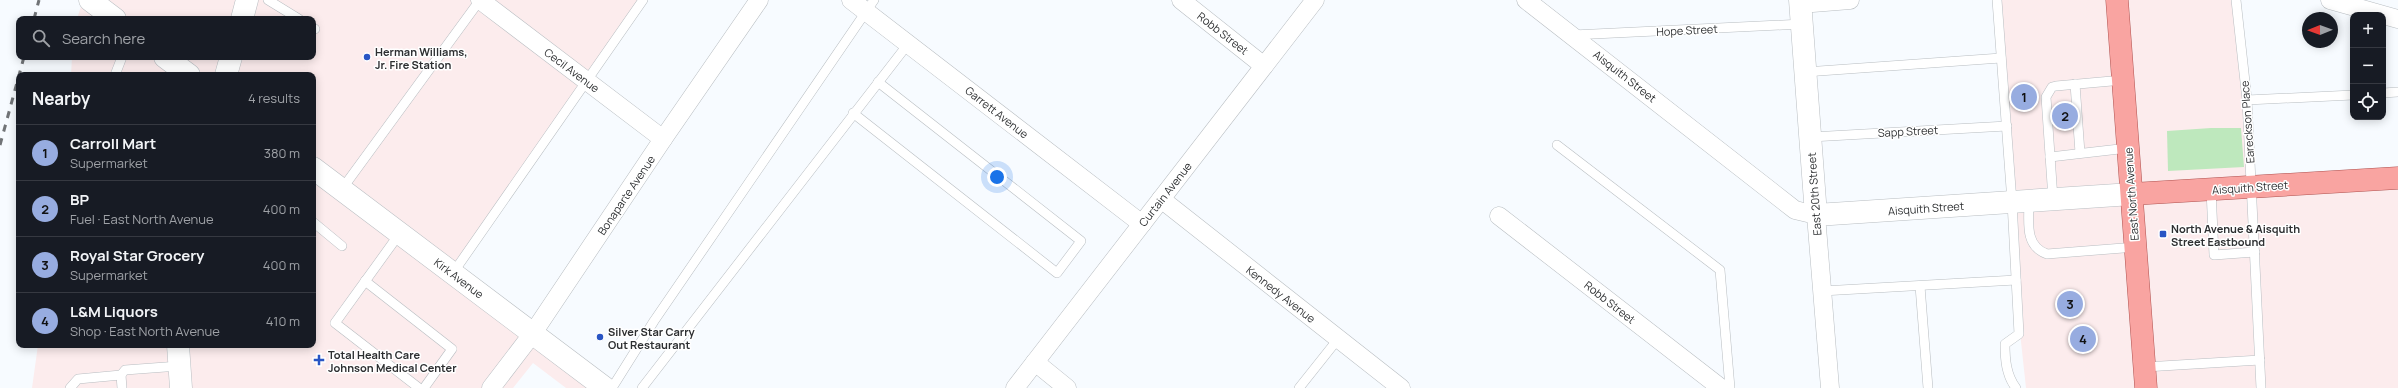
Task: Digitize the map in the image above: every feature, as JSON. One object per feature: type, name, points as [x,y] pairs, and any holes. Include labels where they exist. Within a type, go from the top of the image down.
[{"type":"main road","name":"East North Avenue","points":[[2117,0],[2146,388]]},
{"type":"main road","name":"Aisquith Street","points":[[2132,194],[2398,178]]},
{"type":"street","points":[[90,0],[111,16]]},
{"type":"street","points":[[243,16],[247,0]]},
{"type":"street","name":"Cecil Avenue","points":[[480,0],[663,139]]},
{"type":"street","name":"Bonaparte Avenue","points":[[491,388],[533,334],[663,139],[759,0]]},
{"type":"street","name":"Garrett Avenue","points":[[851,0],[870,6],[908,44],[1142,224]]},
{"type":"street","name":"Robb Street","points":[[1181,0],[1264,66]]},
{"type":"street","name":"Curtain Avenue","points":[[1015,388],[1315,0]]},
{"type":"street","name":"Aisquith Street","points":[[1526,0],[1795,210],[1816,215],[2132,194]]},
{"type":"street","name":"Hope Street","points":[[1801,9],[1850,0]]},
{"type":"street","points":[[2330,0],[2398,19]]},
{"type":"street","name":"East 20th Street","points":[[1801,9],[1830,388]]},
{"type":"street","points":[[169,60],[186,72]]},
{"type":"street","points":[[227,72],[230,60]]},
{"type":"street","name":"Kirk Avenue","points":[[316,171],[606,388]]},
{"type":"street","name":"Kennedy Avenue","points":[[1161,200],[1401,388]]},
{"type":"street","name":"Robb Street","points":[[1499,216],[1721,388]]},
{"type":"street","points":[[179,356],[180,388]]},
{"type":"street","points":[[1035,362],[1068,388]]},
{"type":"lane","points":[[268,0],[294,16]]},
{"type":"lane","points":[[341,189],[480,0]]},
{"type":"lane","points":[[452,273],[643,0]]},
{"type":"lane","points":[[1997,0],[2007,126],[2020,202],[2033,244],[2038,251],[2047,254],[2136,247]]},
{"type":"lane","name":"Eareckson Place","points":[[2236,0],[2247,100],[2261,388]]},
{"type":"lane","points":[[612,388],[658,315],[870,6]]},
{"type":"lane","name":"Hope Street","points":[[1573,36],[1801,9]]},
{"type":"lane","points":[[642,388],[908,44]]},
{"type":"lane","points":[[1805,72],[2002,58]]},
{"type":"lane","points":[[116,72],[121,60]]},
{"type":"lane","points":[[2053,199],[2046,97],[2048,91],[2052,87],[2123,80]]},
{"type":"lane","points":[[854,113],[1057,273],[1081,241],[878,82]]},
{"type":"lane","points":[[2075,84],[2080,153]]},
{"type":"lane","points":[[2386,93],[2398,92]]},
{"type":"lane","points":[[2247,100],[2350,95]]},
{"type":"lane","name":"Sapp Street","points":[[1810,137],[2007,126]]},
{"type":"lane","points":[[1557,145],[1720,270],[1730,388]]},
{"type":"lane","points":[[2050,157],[2128,148]]},
{"type":"lane","points":[[2211,190],[2214,255],[2255,252]]},
{"type":"lane","points":[[2016,388],[2011,382],[2005,358],[2005,344],[2018,334],[2016,280],[2020,202]]},
{"type":"lane","points":[[316,224],[342,246]]},
{"type":"lane","points":[[400,233],[335,323],[419,388]]},
{"type":"lane","points":[[1822,291],[2016,280]]},
{"type":"lane","points":[[365,281],[452,348],[424,388]]},
{"type":"lane","points":[[1920,286],[1928,388]]},
{"type":"lane","points":[[1300,388],[1338,339]]},
{"type":"lane","points":[[122,388],[121,375],[125,370],[179,356]]},
{"type":"lane","points":[[2144,367],[2260,360]]},
{"type":"lane","points":[[70,388],[78,379],[121,375]]},
{"type":"shaded area","points":[[83,0],[644,0],[456,270],[607,388],[566,388],[533,363],[513,388],[32,388],[38,348],[316,348],[316,72],[71,72],[72,60],[316,60],[316,16],[78,16]]},
{"type":"shaded area","points":[[1999,0],[2239,0],[2251,186],[2398,178],[2398,388],[2026,388],[2019,323]]},
{"type":"green space","points":[[2211,128],[2241,128],[2244,167],[2168,171],[2167,131]]},
{"type":"railway","points":[[35,16],[39,0]]},
{"type":"railway","points":[[20,72],[23,60]]},
{"type":"railway","points":[[0,145],[16,86]]},
{"type":"place","name":"Herman Williams, Jr. Fire Station","points":[[367,57]]},
{"type":"place","name":"Carroll Mart","points":[[2024,97]]},
{"type":"place","name":"BP","points":[[2065,116]]},
{"type":"place","name":"North Avenue & Aisquith Street Eastbound","points":[[2163,234]]},
{"type":"place","name":"Royal Star Grocery","points":[[2070,304]]},
{"type":"place","name":"Silver Star Carry Out Restaurant","points":[[600,337]]},
{"type":"place","name":"L&M Liquors","points":[[2083,339]]},
{"type":"place","name":"Total Health Care Johnson Medical Center","points":[[319,360]]}]
